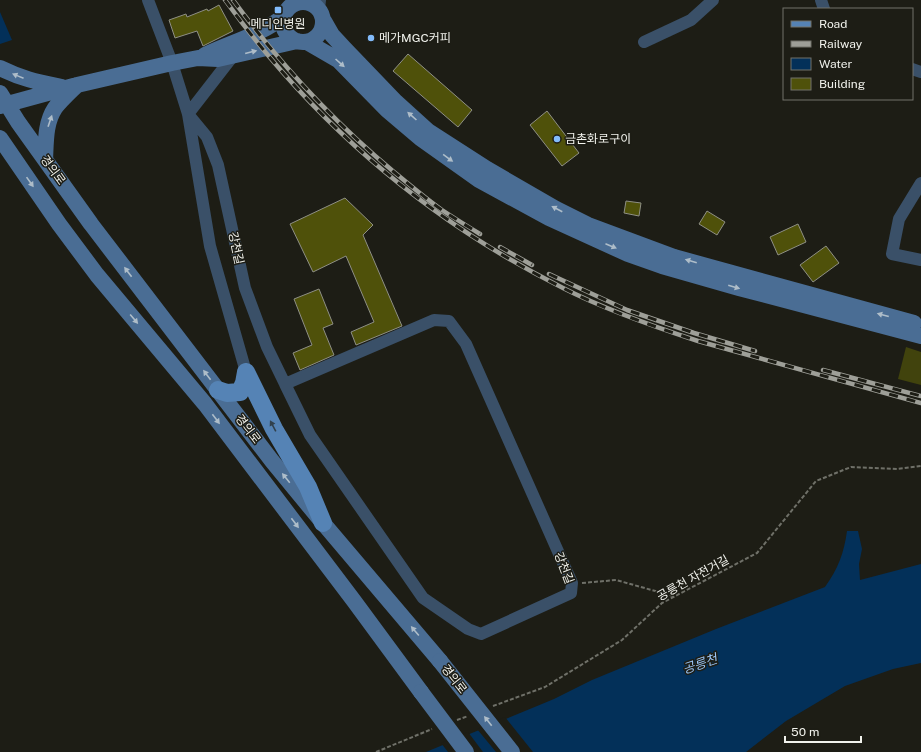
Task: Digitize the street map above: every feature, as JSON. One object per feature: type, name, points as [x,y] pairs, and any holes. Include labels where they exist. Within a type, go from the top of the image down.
[{"type":"main road","points":[[218,390],[227,393],[240,392],[244,384],[246,372]]},
{"type":"main road","points":[[246,372],[274,429],[308,486],[323,523]]},
{"type":"street","points":[[148,0],[172,62],[188,114],[210,246],[246,372]]},
{"type":"street","points":[[644,42],[690,20],[713,0]]},
{"type":"street","points":[[198,58],[261,32],[273,24],[289,7],[303,1],[309,2],[321,10],[332,35],[396,102],[428,131],[486,169],[556,209],[588,225],[674,257],[921,325]]},
{"type":"street","points":[[289,7],[284,28],[291,38],[302,41],[338,60],[387,110],[420,138],[479,180],[549,218],[628,254],[662,266],[921,336]]},
{"type":"street","points":[[2,101],[172,62],[198,58],[218,59],[302,41],[317,36],[323,27],[321,10]]},
{"type":"street","points":[[188,114],[233,56]]},
{"type":"street","points":[[0,68],[29,80],[71,86]]},
{"type":"street","points":[[45,160],[50,118],[71,86]]},
{"type":"street","name":"경의로","points":[[2,101],[91,224],[272,461],[440,661],[512,752]]},
{"type":"street","name":"강천길","points":[[188,114],[207,137],[218,165],[245,288],[267,347],[310,435],[423,598],[468,629],[481,634],[571,593],[572,583],[466,344],[449,321],[434,320],[286,384]]},
{"type":"street","name":"경의로","points":[[0,138],[6,154],[97,275],[205,404],[466,752]]},
{"type":"street","points":[[921,183],[899,219],[892,254],[921,260]]},
{"type":"path","name":"공릉천 자전거길","points":[[486,709],[545,687],[622,640],[662,603],[757,553],[816,480],[851,468],[897,469],[921,466]]},
{"type":"path","points":[[572,583],[616,580],[675,596]]},
{"type":"path","points":[[450,722],[472,714]]},
{"type":"path","points":[[376,752],[436,728]]},
{"type":"shaded area","points":[[906,347],[921,352],[921,385],[898,379]]},
{"type":"water","points":[[0,12],[12,40],[0,44]]},
{"type":"water","name":"공릉천","points":[[847,531],[858,531],[862,549],[859,564],[860,580],[921,564],[921,663],[893,669],[845,686],[786,721],[746,752],[426,752],[554,699],[592,680],[716,629],[825,587],[834,574],[840,560]]},
{"type":"pier","points":[[505,717],[533,752],[496,752],[477,729]]},
{"type":"pier","points":[[468,732],[483,752],[448,752],[441,743]]},
{"type":"building","points":[[219,5],[233,31],[203,46],[197,31],[175,38],[169,20],[186,14],[187,17],[207,9],[208,11]]},
{"type":"building","points":[[408,54],[472,110],[458,127],[393,71]]},
{"type":"building","points":[[547,111],[579,153],[562,166],[530,125]]},
{"type":"building","points":[[345,198],[373,225],[363,235],[402,326],[356,345],[351,332],[374,322],[346,256],[313,272],[290,224]]},
{"type":"building","points":[[626,201],[641,203],[639,216],[624,213]]},
{"type":"building","points":[[707,211],[725,222],[717,235],[699,224]]},
{"type":"building","points":[[798,224],[806,242],[778,255],[770,237]]},
{"type":"building","points":[[826,246],[839,263],[813,282],[800,265]]},
{"type":"building","points":[[319,289],[333,324],[323,328],[334,355],[300,370],[293,353],[312,345],[294,299]]},
{"type":"railway","points":[[225,0],[259,45],[296,87],[335,127],[376,165],[465,232],[513,261],[579,296],[629,317],[698,341],[921,403]]},
{"type":"railway","points":[[233,0],[289,69],[350,133],[394,172],[430,201],[480,234]]},
{"type":"railway","points":[[500,247],[532,265]]},
{"type":"railway","points":[[549,274],[627,310],[694,333],[755,351]]},
{"type":"railway","points":[[823,370],[921,396]]},
{"type":"place","name":"메디인병원","points":[[278,10]]},
{"type":"place","name":"메가MGC커피","points":[[371,38]]},
{"type":"place","name":"금촌화로구이","points":[[557,139]]}]
